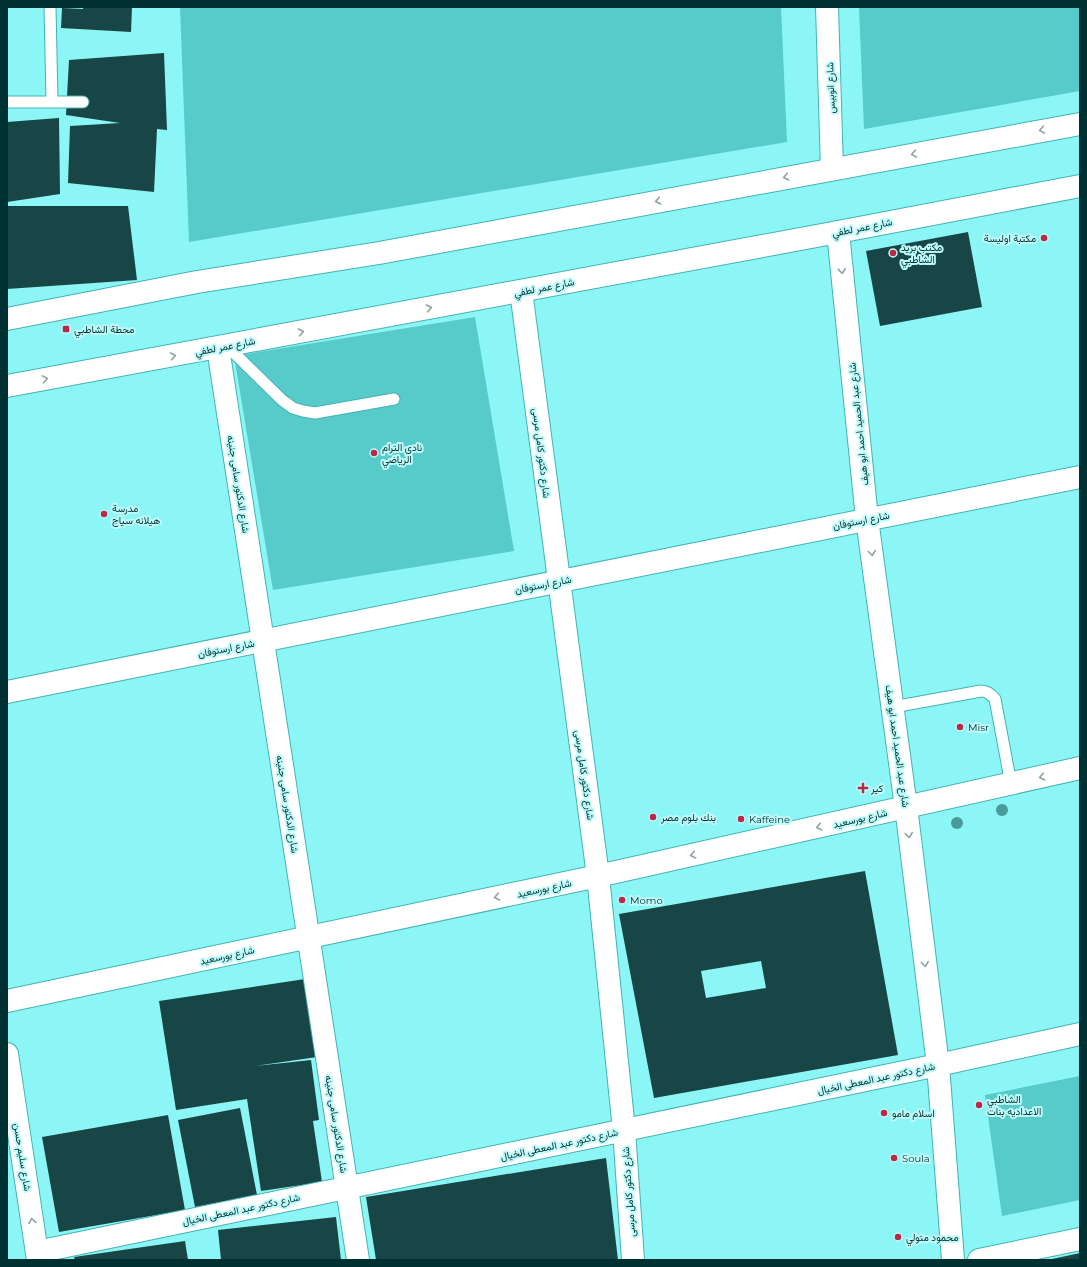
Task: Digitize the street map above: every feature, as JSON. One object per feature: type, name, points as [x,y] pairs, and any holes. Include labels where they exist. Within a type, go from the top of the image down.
[{"type":"street","name":"شارع انوبيس","points":[[827,7],[832,169]]},
{"type":"street","points":[[7,319],[197,282],[379,253],[1080,124]]},
{"type":"street","name":"شارع عمر لطفي","points":[[7,386],[223,347],[1080,186]]},
{"type":"street","name":"شارع عبد الحميد احمد ابو هيف","points":[[838,232],[867,519],[893,707],[938,1065],[953,1260]]},
{"type":"street","name":"شارع دكتور كامل مرسى","points":[[521,291],[598,876],[624,1130],[633,1260]]},
{"type":"street","name":"شارع الدكتور سامى جنينه","points":[[223,347],[263,641],[358,1260]]},
{"type":"street","name":"شارع ارستوفان","points":[[7,692],[1080,477]]},
{"type":"street","name":"شارع بورسعيد","points":[[7,1001],[598,876],[1080,768]]},
{"type":"street","name":"شارع دكتور عبد المعطى الخيال","points":[[37,1256],[346,1187],[938,1065],[1080,1034]]},
{"type":"street","name":"شارع سليم حسن","points":[[7,1054],[37,1256]]},
{"type":"street","points":[[979,1260],[1080,1239]]},
{"type":"lane","points":[[50,7],[52,102]]},
{"type":"lane","points":[[7,102],[83,102]]},
{"type":"lane","points":[[223,347],[293,408],[315,413],[394,399]]},
{"type":"lane","points":[[893,707],[981,691],[986,691],[992,694],[995,699],[1012,784]]},
{"type":"shaded area","points":[[180,7],[781,7],[787,142],[189,242]]},
{"type":"shaded area","points":[[859,7],[1080,7],[1080,91],[864,129]]},
{"type":"shaded area","name":"نادي الترام الرياضي","points":[[475,317],[514,551],[273,590],[234,356]]},
{"type":"shaded area","points":[[1080,1076],[1080,1200],[1002,1216],[985,1095]]},
{"type":"building","points":[[83,7],[132,7],[131,32],[61,28],[62,8],[83,9]]},
{"type":"building","points":[[164,53],[167,130],[157,129],[154,192],[68,183],[70,126],[120,123],[66,115],[69,60]]},
{"type":"building","points":[[59,118],[60,194],[7,202],[7,122]]},
{"type":"building","points":[[7,206],[128,206],[137,280],[7,289]]},
{"type":"building","points":[[968,232],[982,307],[880,326],[866,251]]},
{"type":"building","points":[[865,871],[898,1055],[654,1098],[619,914]],"holes":[[[761,961],[766,988],[706,998],[701,971]]]},
{"type":"building","points":[[305,979],[317,1057],[255,1066],[311,1060],[319,1120],[313,1121],[322,1182],[261,1191],[247,1099],[176,1110],[159,1001]]},
{"type":"building","points":[[240,1108],[257,1195],[195,1207],[178,1120]]},
{"type":"building","points":[[168,1115],[185,1210],[59,1232],[42,1137]]},
{"type":"building","points":[[606,1158],[618,1260],[376,1260],[366,1197]]},
{"type":"building","points":[[336,1217],[341,1260],[221,1260],[218,1230]]},
{"type":"building","points":[[185,1241],[188,1260],[75,1260],[74,1257]]},
{"type":"building","points":[[1080,1253],[1080,1260],[1052,1260],[1052,1259]]},
{"type":"place","name":"مكتبة اوليسة","points":[[1044,238]]},
{"type":"place","name":"مكتب بريد الشاطبي","points":[[893,253]]},
{"type":"place","name":"محطة الشاطبي","points":[[66,329]]},
{"type":"place","name":"نادي الترام الرياضي","points":[[374,453]]},
{"type":"place","name":"مدرسة هيلانه سياج","points":[[104,514]]},
{"type":"place","name":"Misr","points":[[960,727]]},
{"type":"place","name":"كير","points":[[863,788]]},
{"type":"place","name":"بنك بلوم مصر","points":[[653,817]]},
{"type":"place","name":"Kaffeine","points":[[741,819]]},
{"type":"place","name":"Momo","points":[[622,900]]},
{"type":"place","name":"الشاطبي الاعداديه بنات","points":[[979,1105]]},
{"type":"place","name":"اسلام مامو","points":[[884,1113]]},
{"type":"place","name":"Soula","points":[[894,1158]]},
{"type":"place","name":"محمود متولي","points":[[898,1237]]}]
